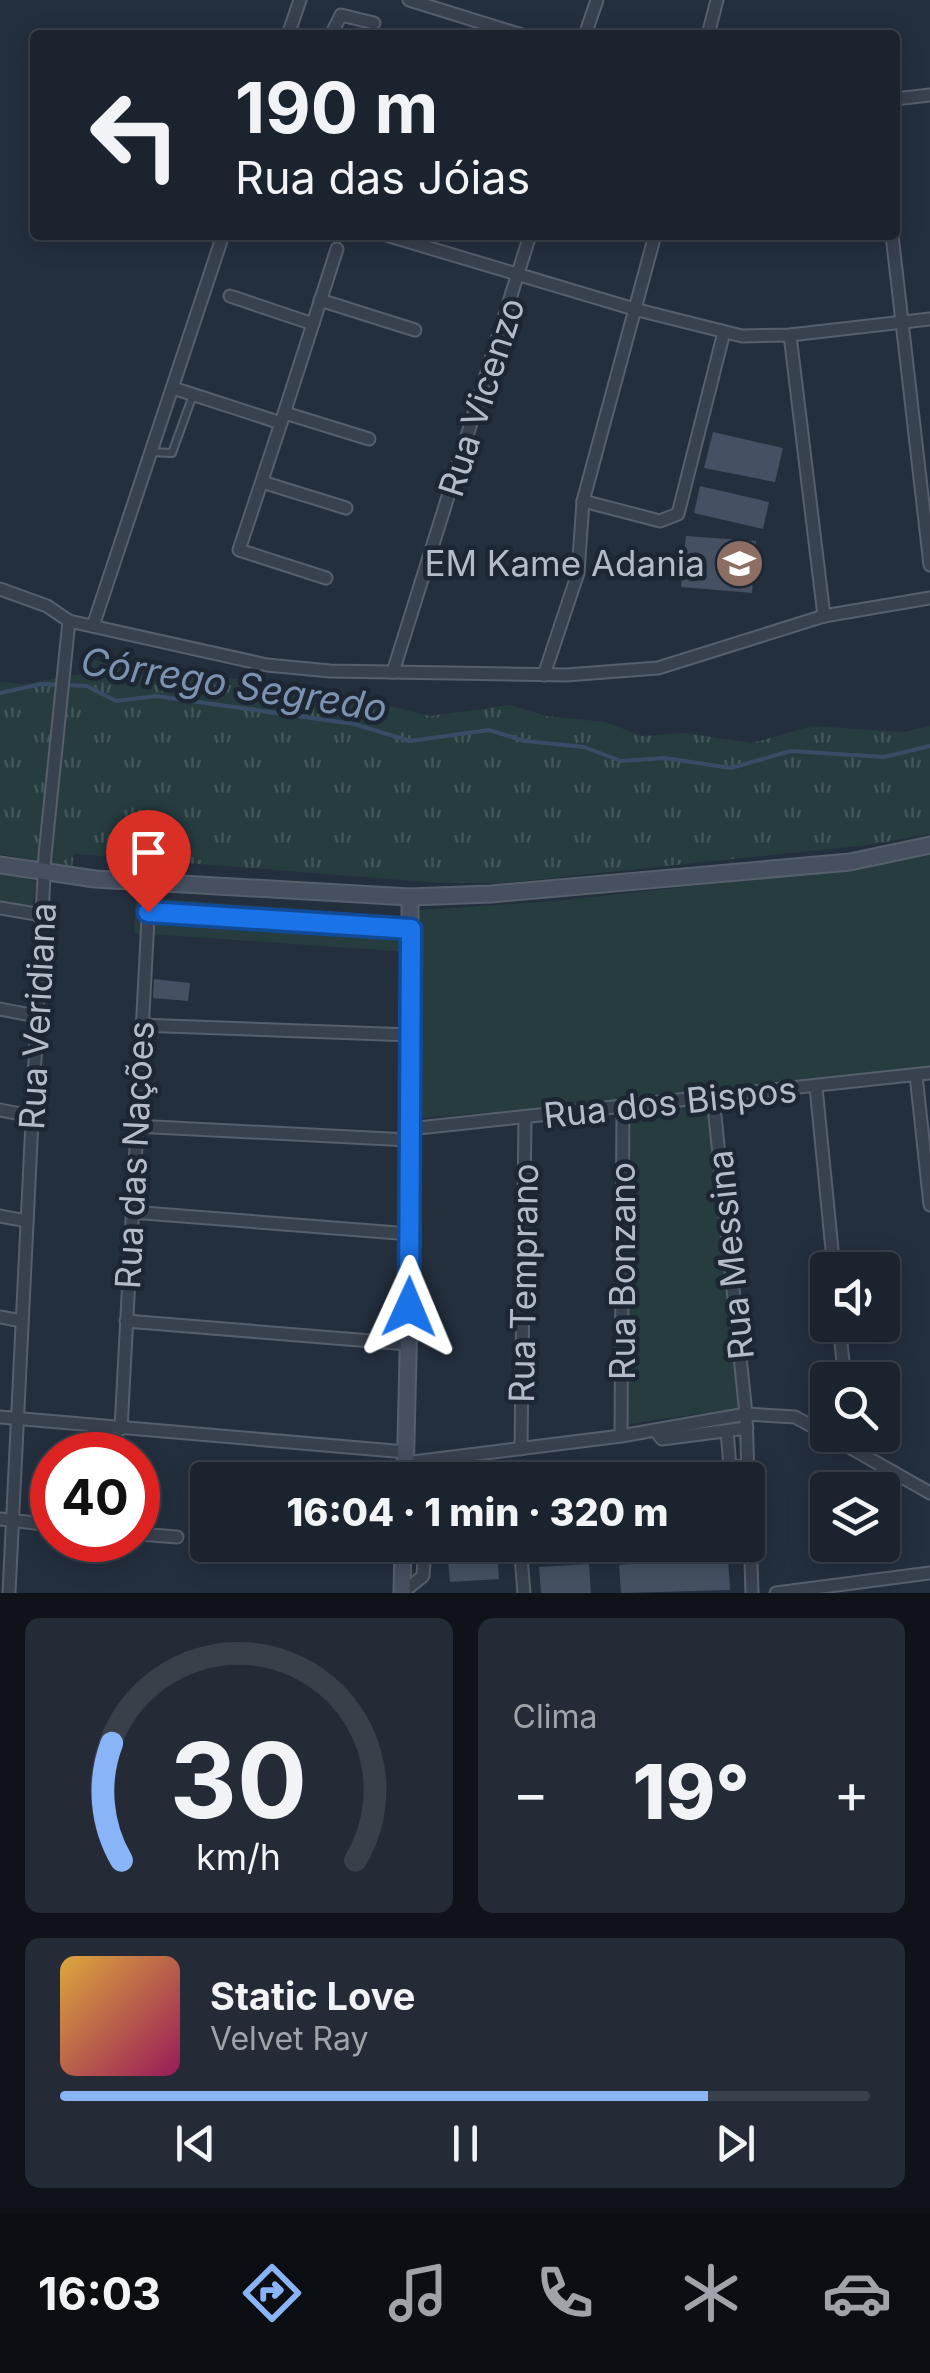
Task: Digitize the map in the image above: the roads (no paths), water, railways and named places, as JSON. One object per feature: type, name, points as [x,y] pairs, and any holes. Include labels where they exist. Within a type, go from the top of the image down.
[{"type":"main road","points":[[0,864],[45,873],[410,897],[491,894],[850,862],[930,845]]},
{"type":"main road","points":[[405,1462],[411,1234],[410,897]]},
{"type":"main road","points":[[402,1593],[403,1562]]},
{"type":"street","points":[[290,30],[300,0]]},
{"type":"street","points":[[409,0],[506,30]]},
{"type":"street","points":[[587,30],[596,0]]},
{"type":"street","points":[[709,30],[717,0]]},
{"type":"street","points":[[334,30],[341,15],[374,23]]},
{"type":"street","points":[[900,98],[930,95]]},
{"type":"street","points":[[93,626],[221,240]]},
{"type":"street","points":[[403,240],[724,332],[790,335],[930,319]]},
{"type":"street","name":"Rua Vicenzo","points":[[393,672],[529,240]]},
{"type":"street","points":[[544,674],[578,573],[583,501],[654,240]]},
{"type":"street","points":[[892,240],[930,565]]},
{"type":"street","points":[[326,578],[239,550],[337,249]]},
{"type":"street","points":[[230,296],[313,324]]},
{"type":"street","points":[[320,300],[416,330]]},
{"type":"street","points":[[583,501],[660,521],[678,514],[724,332]]},
{"type":"street","points":[[790,335],[824,616]]},
{"type":"street","points":[[172,388],[370,440]]},
{"type":"street","points":[[262,482],[346,508]]},
{"type":"street","points":[[0,589],[47,606],[69,620],[267,665],[544,674],[658,668],[824,616],[930,598]]},
{"type":"street","name":"Rua Veridiana","points":[[9,1593],[6,1520],[17,1420],[42,915],[69,620]]},
{"type":"street","name":"Rua das Nações","points":[[120,1429],[150,881]]},
{"type":"street","points":[[0,908],[42,915]]},
{"type":"street","points":[[148,912],[411,929]]},
{"type":"street","points":[[0,1009],[36,1016]]},
{"type":"street","points":[[140,1025],[412,1035]]},
{"type":"street","name":"Rua dos Bispos","points":[[135,1126],[409,1135],[525,1117],[930,1073]]},
{"type":"street","points":[[916,1075],[930,1205]]},
{"type":"street","points":[[816,1087],[832,1252]]},
{"type":"street","name":"Rua Messina","points":[[713,1097],[746,1414],[747,1462]]},
{"type":"street","name":"Rua Bonzano","points":[[621,1436],[623,1106]]},
{"type":"street","points":[[0,1110],[32,1116]]},
{"type":"street","name":"Rua Temprano","points":[[520,1450],[525,1117]]},
{"type":"street","points":[[131,1212],[411,1234]]},
{"type":"street","points":[[0,1216],[26,1222]]},
{"type":"street","points":[[0,1317],[22,1321]]},
{"type":"street","points":[[126,1321],[408,1344]]},
{"type":"street","points":[[0,1417],[405,1457],[520,1450],[746,1414],[795,1418],[810,1426]]},
{"type":"street","points":[[655,1430],[662,1439],[746,1428]]},
{"type":"street","points":[[727,1431],[730,1462]]},
{"type":"street","points":[[866,1452],[918,1490],[930,1493]]},
{"type":"street","points":[[160,1536],[177,1538]]},
{"type":"street","points":[[402,1593],[423,1576],[424,1562]]},
{"type":"street","points":[[521,1562],[524,1593]]},
{"type":"street","name":"Rua Messina","points":[[750,1562],[752,1593]]},
{"type":"street","points":[[776,1593],[930,1573]]},
{"type":"lane","points":[[151,452],[172,453],[193,394]]},
{"type":"waterway","name":"Córrego Segredo","points":[[0,693],[41,684],[87,686],[116,701],[156,696],[354,724],[410,741],[489,730],[525,741],[584,747],[621,761],[665,758],[731,768],[791,751],[884,757],[930,746]]},
{"type":"place","name":"EM Kame Adania","points":[[740,563]]}]
